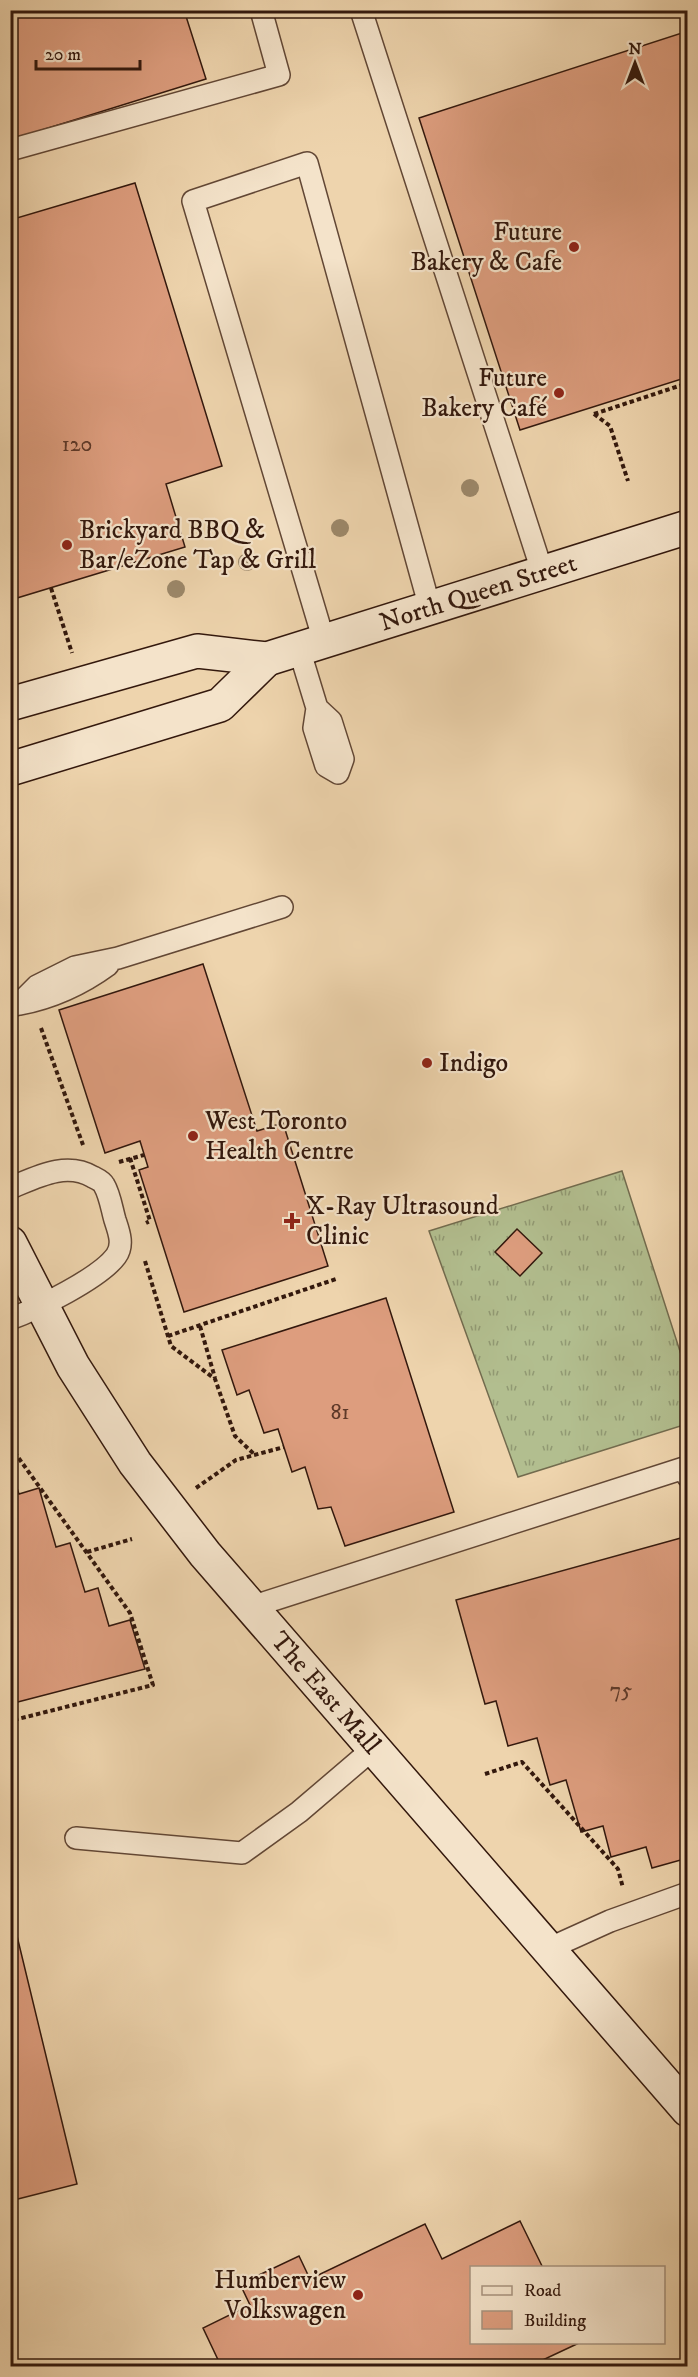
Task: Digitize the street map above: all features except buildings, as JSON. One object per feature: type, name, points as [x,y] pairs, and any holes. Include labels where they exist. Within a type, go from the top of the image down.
[{"type":"main road","name":"North Queen Street","points":[[10,704],[197,651],[267,659],[687,527]]},
{"type":"main road","name":"North Queen Street","points":[[10,769],[220,705],[267,659]]},
{"type":"main road","name":"The East Mall","points":[[10,1243],[73,1366],[135,1462],[205,1554],[687,2110]]},
{"type":"lane","points":[[10,150],[279,75],[261,10]]},
{"type":"lane","points":[[361,10],[543,574]]},
{"type":"lane","points":[[317,708],[312,645],[193,201],[307,163],[430,608]]},
{"type":"lane","points":[[15,1005],[39,1000],[91,978],[118,958],[282,907]]},
{"type":"lane","points":[[10,1188],[57,1171],[78,1170],[89,1174],[104,1185],[120,1236],[117,1255],[105,1266],[41,1307],[10,1319]]},
{"type":"lane","points":[[251,1607],[684,1468],[687,1477]]},
{"type":"lane","points":[[76,1838],[242,1852],[298,1812],[374,1748]]},
{"type":"lane","points":[[548,1949],[629,1914],[687,1893]]},
{"type":"path","points":[[628,481],[610,426],[594,414],[685,384],[687,391]]},
{"type":"path","points":[[51,588],[73,656]]},
{"type":"path","points":[[124,1160],[144,1155]]},
{"type":"path","points":[[168,1336],[336,1279]]},
{"type":"path","points":[[200,1326],[215,1379]]},
{"type":"path","points":[[10,1446],[130,1613],[153,1685],[10,1721]]},
{"type":"path","points":[[168,1506],[236,1460],[284,1447]]},
{"type":"path","points":[[87,1552],[132,1539]]},
{"type":"path","points":[[485,1774],[522,1762],[618,1869],[629,1914]]},
{"type":"green space","points":[[622,1171],[687,1373],[687,1424],[518,1477],[429,1231]]},
{"type":"place","name":"Future Bakery & Cafe","points":[[574,247]]},
{"type":"place","name":"Future Bakery Café","points":[[559,393]]},
{"type":"place","name":"Brickyard BBQ & Bar/eZone Tap & Grill","points":[[67,545]]},
{"type":"place","name":"Indigo","points":[[427,1063]]},
{"type":"place","name":"West Toronto Health Centre","points":[[193,1136]]},
{"type":"place","name":"X-Ray Ultrasound Clinic","points":[[292,1221]]},
{"type":"place","name":"Humberview Volkswagen","points":[[358,2295]]}]
